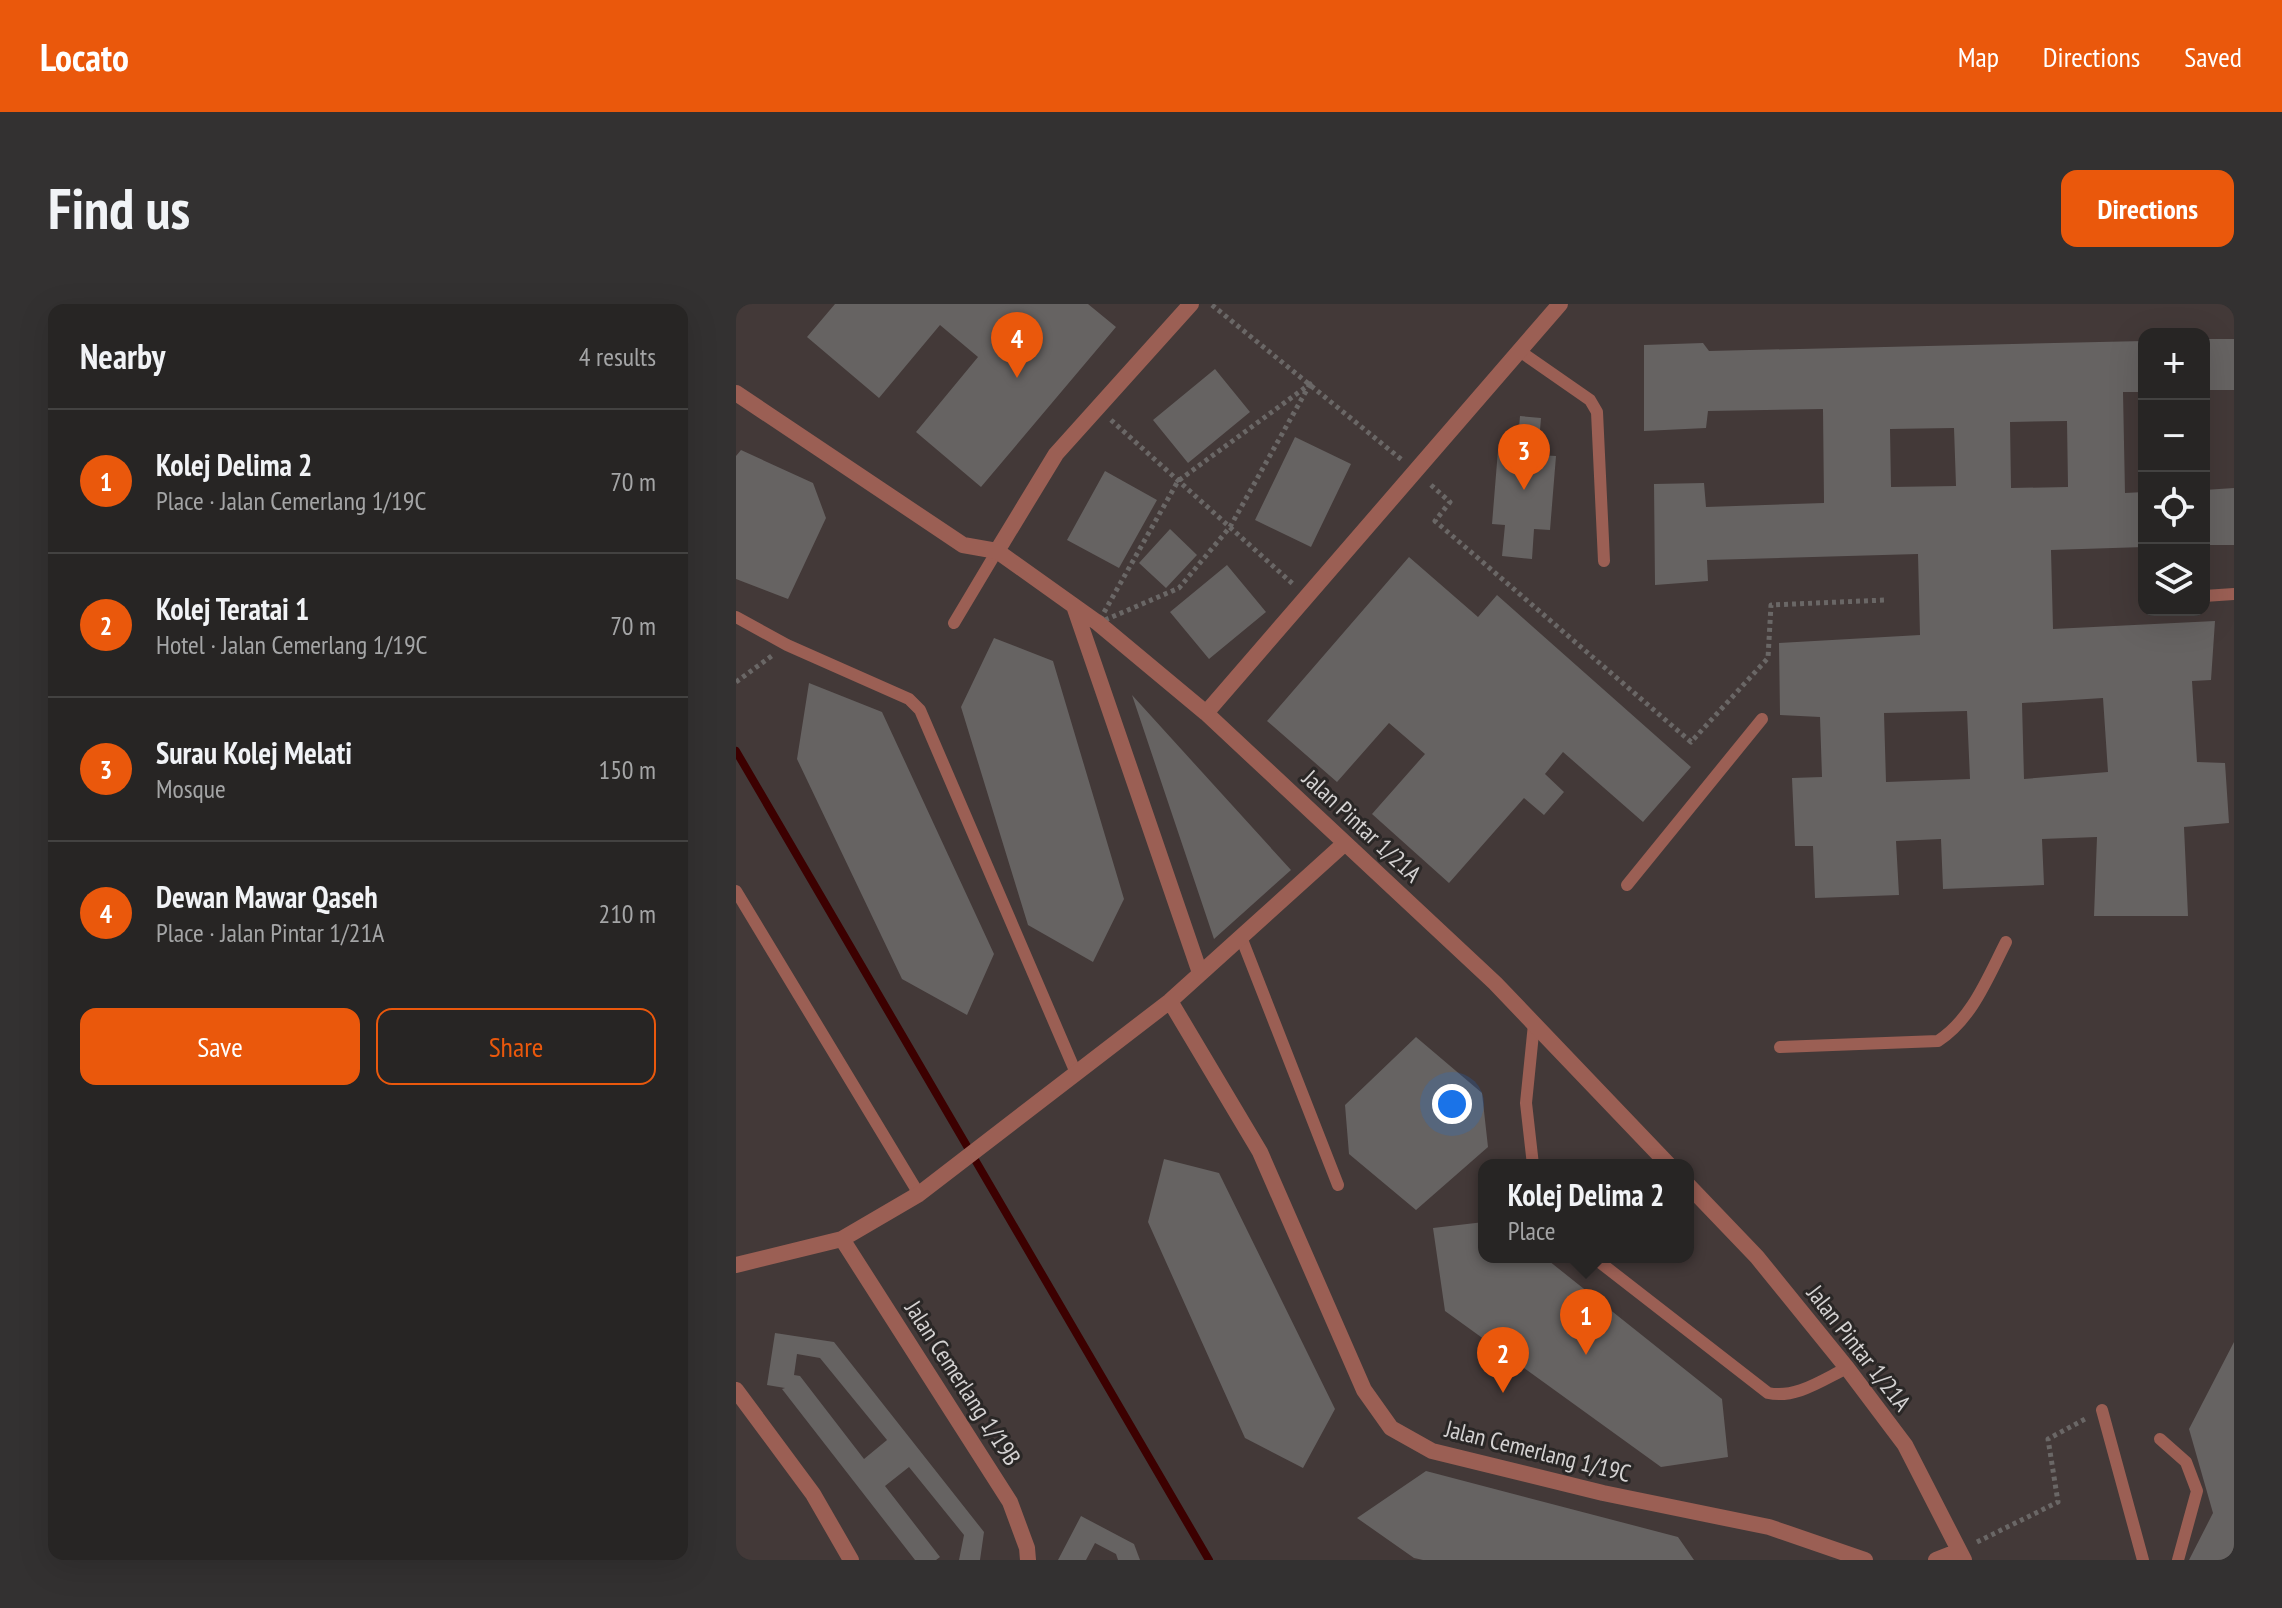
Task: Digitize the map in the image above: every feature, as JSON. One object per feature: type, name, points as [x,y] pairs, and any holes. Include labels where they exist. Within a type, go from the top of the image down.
[{"type":"street","points":[[736,393],[963,545],[997,551],[1056,454],[1191,304]]},
{"type":"street","points":[[1206,713],[1560,304]]},
{"type":"street","name":"Jalan Pintar 1/21A","points":[[997,551],[1098,623],[1206,713],[1495,983],[1663,1159]]},
{"type":"street","points":[[1074,606],[1200,973]]},
{"type":"street","points":[[736,1265],[842,1239],[919,1194],[1170,1001],[1345,843]]},
{"type":"street","name":"Jalan Cemerlang 1/19C","points":[[1170,1001],[1260,1152],[1364,1390],[1391,1428],[1432,1451],[1603,1493],[1769,1527],[1862,1560]]},
{"type":"street","name":"Jalan Pintar 1/21A","points":[[1694,1191],[1757,1257],[1905,1445],[1962,1555]]},
{"type":"street","name":"Jalan Cemerlang 1/19B","points":[[842,1239],[1010,1502],[1027,1548],[1028,1560]]},
{"type":"street","points":[[736,1390],[813,1494],[851,1560]]},
{"type":"street","points":[[1936,1560],[1962,1555]]},
{"type":"lane","points":[[1518,350],[1590,400],[1597,412],[1604,561]]},
{"type":"lane","points":[[954,623],[997,551]]},
{"type":"lane","points":[[2210,596],[2234,594]]},
{"type":"lane","points":[[736,617],[787,645],[909,699],[920,710],[1076,1073]]},
{"type":"lane","points":[[1627,885],[1762,719]]},
{"type":"lane","points":[[736,891],[919,1194]]},
{"type":"lane","points":[[1241,937],[1338,1185]]},
{"type":"lane","points":[[1780,1047],[1938,1041],[1951,1033],[1979,996],[2006,942]]},
{"type":"lane","points":[[1532,1159],[1526,1103],[1534,1024]]},
{"type":"lane","points":[[1601,1263],[1768,1393],[1791,1394],[1847,1368]]},
{"type":"lane","points":[[2102,1410],[2143,1560]]},
{"type":"lane","points":[[2160,1439],[2186,1462],[2197,1491],[2178,1560]]},
{"type":"path","points":[[1211,304],[1450,502],[1435,521],[1691,742],[1768,658],[1771,605],[1885,600]]},
{"type":"path","points":[[1098,623],[1178,481],[1310,384]]},
{"type":"path","points":[[1098,623],[1179,588],[1230,527],[1310,384]]},
{"type":"path","points":[[1097,408],[1307,596]]},
{"type":"path","points":[[736,682],[787,645]]},
{"type":"path","points":[[1962,1555],[2058,1502],[2048,1439],[2102,1410]]},
{"type":"shaded area","points":[[736,304],[2234,304],[2234,1560],[736,1560]]},
{"type":"building","points":[[835,304],[1088,304],[1116,327],[981,487],[916,432],[978,357],[940,325],[879,398],[807,337]]},
{"type":"building","points":[[2210,339],[2234,339],[2234,390],[2210,390]]},
{"type":"building","points":[[2138,341],[2138,392],[2123,392],[2125,493],[2138,492],[2138,547],[2051,550],[2053,629],[2215,621],[2211,680],[2192,681],[2197,762],[2225,763],[2229,823],[2184,827],[2188,916],[2094,916],[2097,837],[2042,839],[2044,885],[1943,889],[1941,839],[1896,841],[1899,895],[1815,898],[1813,846],[1795,846],[1792,778],[1822,777],[1820,717],[1780,715],[1779,643],[1920,635],[1918,554],[1707,560],[1708,581],[1655,585],[1654,484],[1704,483],[1706,507],[1824,503],[1823,409],[1708,411],[1706,428],[1644,431],[1644,345],[1703,343],[1709,351]],"holes":[[[2067,421],[2068,487],[2011,488],[2010,422]],[[1954,428],[1956,486],[1891,487],[1890,429]],[[2103,698],[2108,772],[2024,779],[2022,703]],[[1967,711],[1970,779],[1886,782],[1884,713]]]},
{"type":"building","points":[[1215,369],[1250,412],[1188,463],[1153,420]]},
{"type":"building","points":[[1520,416],[1541,418],[1538,455],[1556,456],[1550,530],[1534,529],[1532,559],[1502,556],[1505,525],[1492,524],[1498,450],[1517,452]]},
{"type":"building","points":[[1295,437],[1351,464],[1311,547],[1255,520]]},
{"type":"building","points":[[741,450],[813,483],[826,518],[788,599],[736,579],[736,456]]},
{"type":"building","points":[[1105,471],[1157,500],[1119,568],[1067,540]]},
{"type":"building","points":[[2234,488],[2234,545],[2210,545],[2210,490]]},
{"type":"building","points":[[1170,529],[1197,555],[1166,588],[1139,563]]},
{"type":"building","points":[[1409,557],[1478,617],[1497,595],[1691,767],[1643,822],[1563,752],[1545,774],[1564,792],[1544,815],[1524,798],[1449,883],[1372,814],[1425,754],[1389,723],[1337,782],[1267,721]]},
{"type":"building","points":[[1227,565],[1266,612],[1209,659],[1170,612]]},
{"type":"building","points":[[994,638],[1053,661],[1124,899],[1093,962],[1028,925],[961,707]]},
{"type":"building","points":[[809,683],[882,712],[994,954],[967,1015],[902,979],[797,759]]},
{"type":"building","points":[[1132,695],[1291,870],[1214,939]]},
{"type":"building","points":[[1416,1037],[1482,1093],[1488,1147],[1416,1210],[1349,1154],[1345,1105]]},
{"type":"building","points":[[1164,1159],[1219,1173],[1335,1409],[1303,1468],[1245,1438],[1148,1222]]},
{"type":"building","points":[[1478,1223],[1478,1263],[1552,1263],[1722,1399],[1728,1457],[1661,1467],[1445,1311],[1433,1228]]},
{"type":"building","points":[[775,1333],[834,1342],[984,1532],[980,1560],[959,1560],[964,1535],[909,1467],[885,1486],[940,1557],[936,1560],[915,1560],[782,1389],[785,1388],[767,1385]],"holes":[[[797,1354],[820,1358],[887,1440],[864,1459],[800,1376],[794,1375]]]},
{"type":"building","points":[[2234,1342],[2234,1560],[2189,1560],[2213,1513],[2189,1429]]},
{"type":"building","points":[[1426,1471],[1678,1537],[1694,1560],[1414,1558],[1357,1518]]},
{"type":"building","points":[[1081,1516],[1134,1544],[1140,1560],[1118,1560],[1116,1554],[1095,1543],[1086,1560],[1058,1560]]},
{"type":"waterway","points":[[736,751],[1209,1560]]},
{"type":"place","name":"Dewan Mawar Qaseh","points":[[1017,378]]},
{"type":"place","name":"Surau Kolej Melati","points":[[1524,490]]},
{"type":"place","name":"Kolej Delima 2","points":[[1586,1355]]},
{"type":"place","name":"Kolej Teratai 1","points":[[1503,1393]]}]
